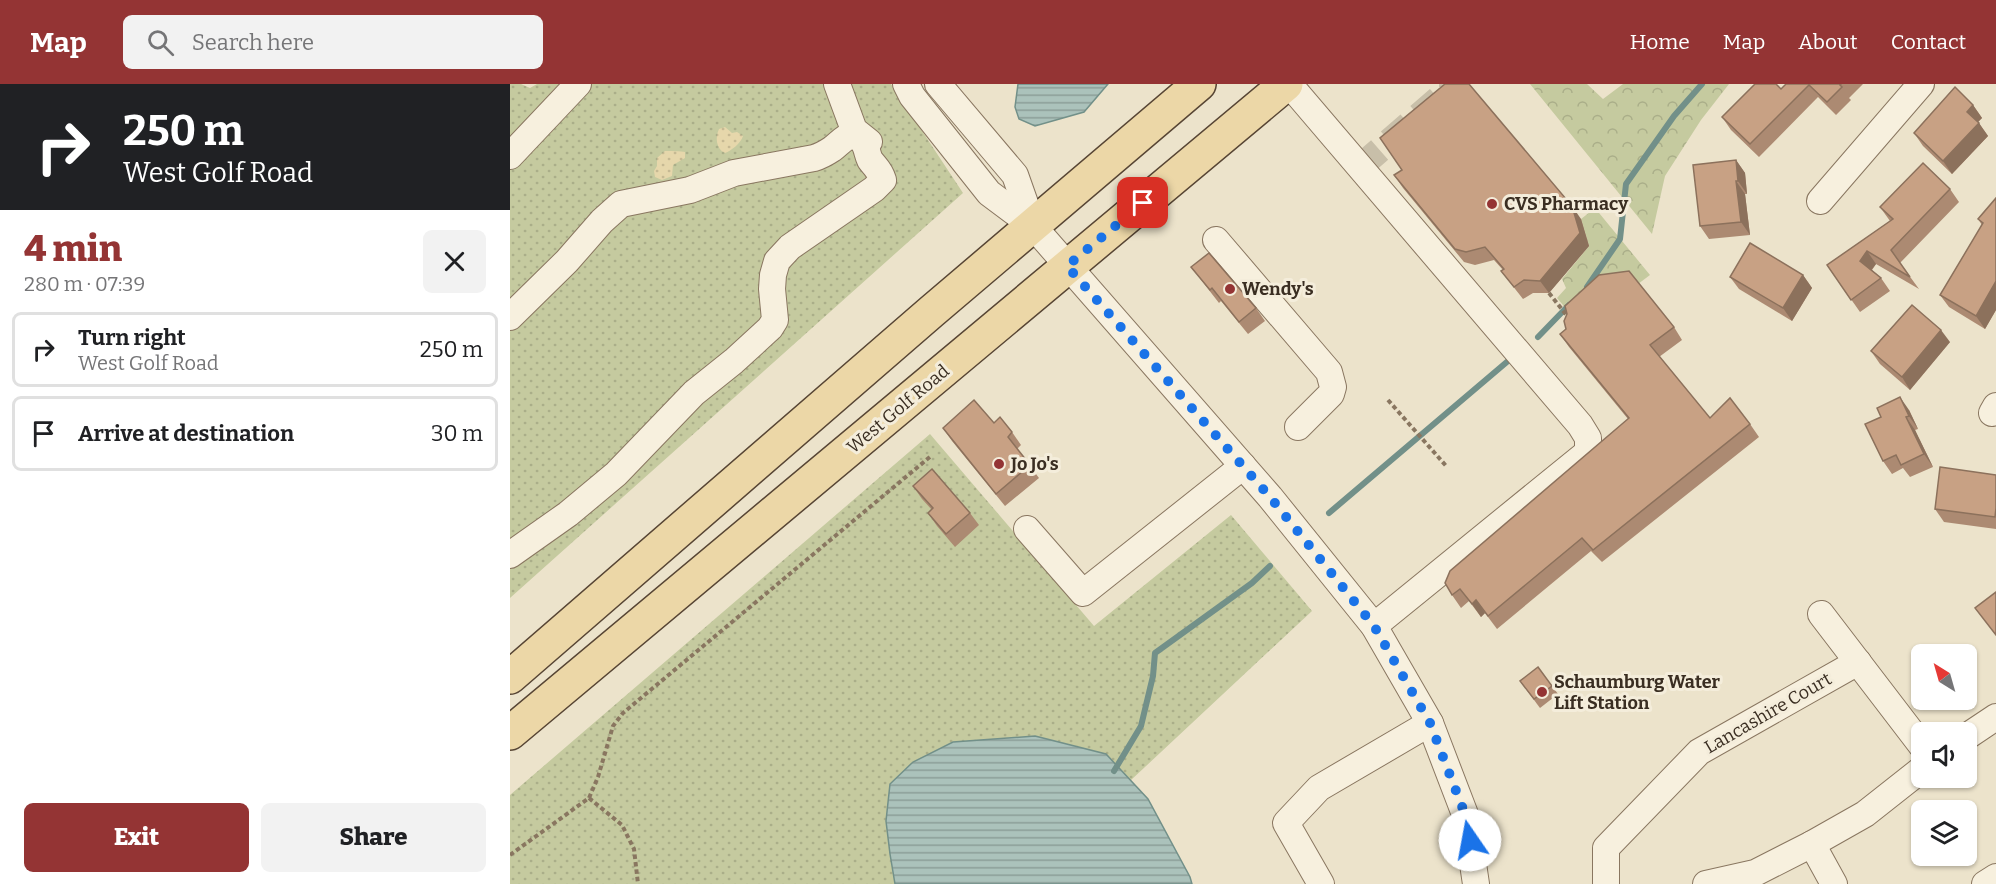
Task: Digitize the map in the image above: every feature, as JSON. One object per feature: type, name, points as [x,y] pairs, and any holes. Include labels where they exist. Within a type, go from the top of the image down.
[{"type":"main road","points":[[510,677],[931,312],[1199,84]]},
{"type":"main road","name":"West Golf Road","points":[[510,734],[1287,84]]},
{"type":"street","points":[[510,156],[578,84]]},
{"type":"street","points":[[510,555],[568,514],[616,474],[694,393],[770,328],[775,320],[773,275],[777,261],[790,247],[884,180],[877,166],[870,159],[865,145],[847,128],[837,84]]},
{"type":"street","points":[[906,84],[912,96],[989,193],[1033,226],[1243,466],[1374,626],[1430,723],[1466,817],[1476,884]]},
{"type":"street","points":[[938,84],[1015,175],[1033,226]]},
{"type":"street","points":[[1287,84],[1580,425],[1588,438],[1588,452],[1374,626]]},
{"type":"street","points":[[1821,201],[1921,84]]},
{"type":"street","points":[[847,128],[854,130],[885,157],[889,164]]},
{"type":"street","points":[[510,317],[621,204],[690,190],[734,173],[814,158],[829,151],[847,128]]},
{"type":"street","points":[[1216,240],[1329,372],[1333,387],[1331,394],[1298,427]]},
{"type":"street","points":[[1027,529],[1083,593],[1243,466]]},
{"type":"street","points":[[1821,614],[1911,732]]},
{"type":"street","name":"Lancashire Court","points":[[1606,884],[1606,848],[1699,752],[1858,662]]},
{"type":"street","points":[[1977,730],[1996,717]]},
{"type":"street","points":[[1321,884],[1286,823],[1319,788],[1430,723]]},
{"type":"street","points":[[1706,884],[1755,873],[1812,844],[1865,814],[1911,778]]},
{"type":"street","points":[[1812,844],[1834,884]]},
{"type":"street","points":[[1985,884],[1996,877]]},
{"type":"path","points":[[1549,293],[1570,320]]},
{"type":"path","points":[[1388,400],[1447,467]]},
{"type":"path","points":[[510,855],[589,798],[598,777],[613,726],[623,713],[931,456]]},
{"type":"path","points":[[589,798],[622,825],[634,849],[638,884]]},
{"type":"green space","points":[[510,84],[521,84],[530,88],[537,84],[891,84],[963,193],[510,598]]},
{"type":"green space","points":[[1530,84],[1587,84],[1603,99],[1623,84],[1729,84],[1701,120],[1665,176],[1652,234]]},
{"type":"green space","points":[[1595,208],[1650,275],[1638,284],[1574,318],[1557,298],[1566,288],[1562,279],[1589,246],[1581,219]]},
{"type":"green space","points":[[930,434],[1094,626],[1231,515],[1312,611],[1130,781],[1106,754],[1035,736],[953,742],[913,762],[890,784],[886,821],[895,884],[510,884],[510,795]]},
{"type":"sand","points":[[725,127],[732,133],[737,132],[743,136],[736,146],[725,153],[718,146],[717,136],[719,129]]},
{"type":"sand","points":[[665,151],[685,152],[685,158],[673,165],[672,176],[662,180],[655,177],[654,171],[657,158]]},
{"type":"water","points":[[1018,84],[1108,84],[1084,112],[1035,126],[1019,119],[1015,107]]},
{"type":"water","points":[[1035,736],[1106,754],[1148,799],[1192,884],[895,884],[886,821],[890,784],[913,762],[953,742]]},
{"type":"building","name":"CVS Pharmacy","points":[[1445,84],[1469,84],[1572,206],[1580,233],[1540,281],[1524,280],[1514,287],[1501,271],[1504,269],[1485,247],[1466,252],[1455,249],[1394,175],[1402,170],[1380,138]]},
{"type":"building","points":[[1755,84],[1776,84],[1781,89],[1786,84],[1841,84],[1842,87],[1827,102],[1809,85],[1750,144],[1722,117]]},
{"type":"building","points":[[1955,87],[1973,105],[1967,112],[1979,123],[1943,161],[1914,133]]},
{"type":"building","points":[[1736,160],[1741,222],[1700,226],[1693,165]]},
{"type":"building","points":[[1923,163],[1950,189],[1891,250],[1910,277],[1867,251],[1860,261],[1881,278],[1851,300],[1827,265],[1893,219],[1880,207]]},
{"type":"building","points":[[1996,198],[1996,281],[1976,316],[1940,295],[1983,223],[1978,219]]},
{"type":"building","points":[[1750,243],[1803,275],[1783,308],[1730,277]]},
{"type":"building","points":[[1209,253],[1256,308],[1239,322],[1212,288],[1210,290],[1191,267]]},
{"type":"building","points":[[1629,271],[1674,327],[1650,345],[1710,418],[1730,398],[1750,424],[1593,550],[1582,538],[1488,616],[1476,600],[1472,604],[1460,589],[1452,595],[1445,583],[1450,571],[1629,418],[1560,334],[1566,329],[1565,306],[1599,275]]},
{"type":"building","points":[[1912,305],[1941,330],[1902,377],[1871,351]]},
{"type":"building","points":[[1900,397],[1909,416],[1906,417],[1924,454],[1901,465],[1896,455],[1883,461],[1865,424],[1881,417],[1877,408]]},
{"type":"building","name":"Jo Jo's","points":[[974,400],[994,423],[1000,417],[1012,432],[1008,437],[1030,465],[996,494],[943,428]]},
{"type":"building","points":[[1940,467],[1996,475],[1995,517],[1935,509]]},
{"type":"building","points":[[932,469],[970,513],[946,534],[928,513],[933,508],[913,486]]},
{"type":"building","points":[[1996,592],[1996,635],[1975,608]]},
{"type":"building","points":[[1538,667],[1552,686],[1534,699],[1520,681]]},
{"type":"waterway","points":[[1587,287],[1620,239],[1626,184],[1674,116],[1702,84]]},
{"type":"waterway","points":[[1538,337],[1569,305]]},
{"type":"waterway","points":[[1329,513],[1508,361]]},
{"type":"waterway","points":[[1114,771],[1141,726],[1153,676],[1155,653],[1252,583],[1270,566]]},
{"type":"tunnel","points":[[1360,167],[1452,87],[1452,84]]},
{"type":"place","name":"CVS Pharmacy","points":[[1492,204]]},
{"type":"place","name":"Wendy's","points":[[1230,289]]},
{"type":"place","name":"Jo Jo's","points":[[999,464]]},
{"type":"place","name":"Schaumburg Water Lift Station","points":[[1542,692]]},
{"type":"route","points":[[1143,203],[1067,266],[1270,497],[1374,626],[1430,723],[1466,817],[1470,840]]}]
